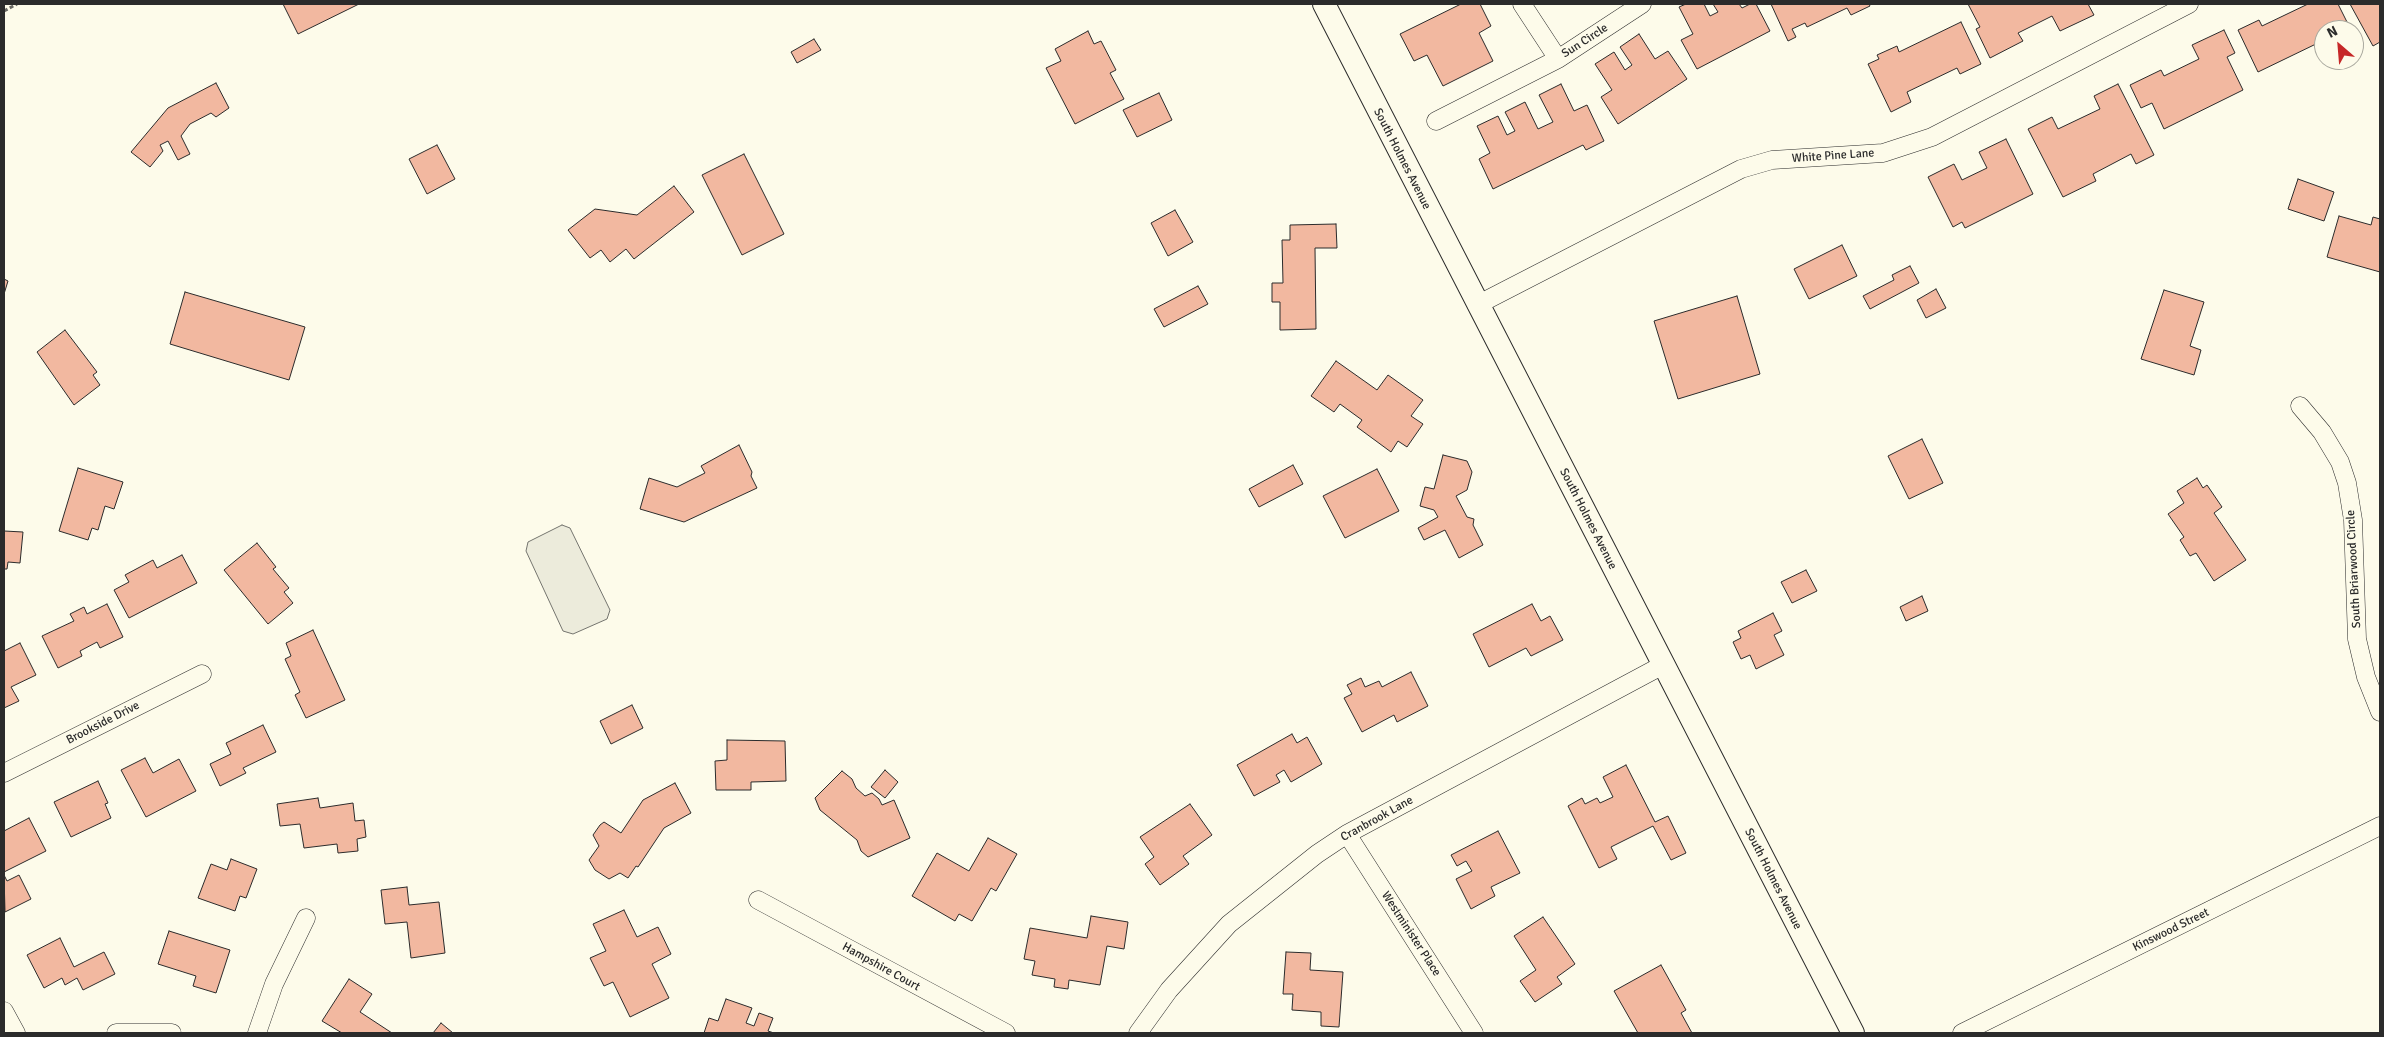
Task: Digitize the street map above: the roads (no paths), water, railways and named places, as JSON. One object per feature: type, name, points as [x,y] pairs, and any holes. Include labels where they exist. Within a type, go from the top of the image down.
[{"type":"street","name":"South Holmes Avenue","points":[[1324,4],[1477,305],[1853,1033]]},
{"type":"street","name":"Sun Circle","points":[[1522,4],[1558,59],[1642,4]]},
{"type":"street","name":"White Pine Lane","points":[[1477,305],[1741,169],[1772,160],[1883,153],[1932,137],[2189,4]]},
{"type":"street","points":[[1436,121],[1558,59]]},
{"type":"street","name":"South Briarwood Circle","points":[[2300,406],[2327,439],[2340,462],[2347,483],[2353,520],[2357,639],[2366,677],[2380,712]]},
{"type":"street","name":"Cranbrook Lane","points":[[1138,1033],[1169,990],[1229,924],[1317,854],[1347,834],[1664,665]]},
{"type":"street","name":"Brookside Drive","points":[[4,773],[202,674]]},
{"type":"street","name":"Kinswood Street","points":[[1962,1033],[2380,826]]},
{"type":"street","name":"Westminister Place","points":[[1347,834],[1474,1033]]},
{"type":"street","name":"Hampshire Court","points":[[758,900],[1006,1033]]},
{"type":"street","points":[[257,1033],[274,984],[306,918]]},
{"type":"street","points":[[4,1011],[16,1033]]},
{"type":"street","points":[[116,1033],[172,1033]]}]
